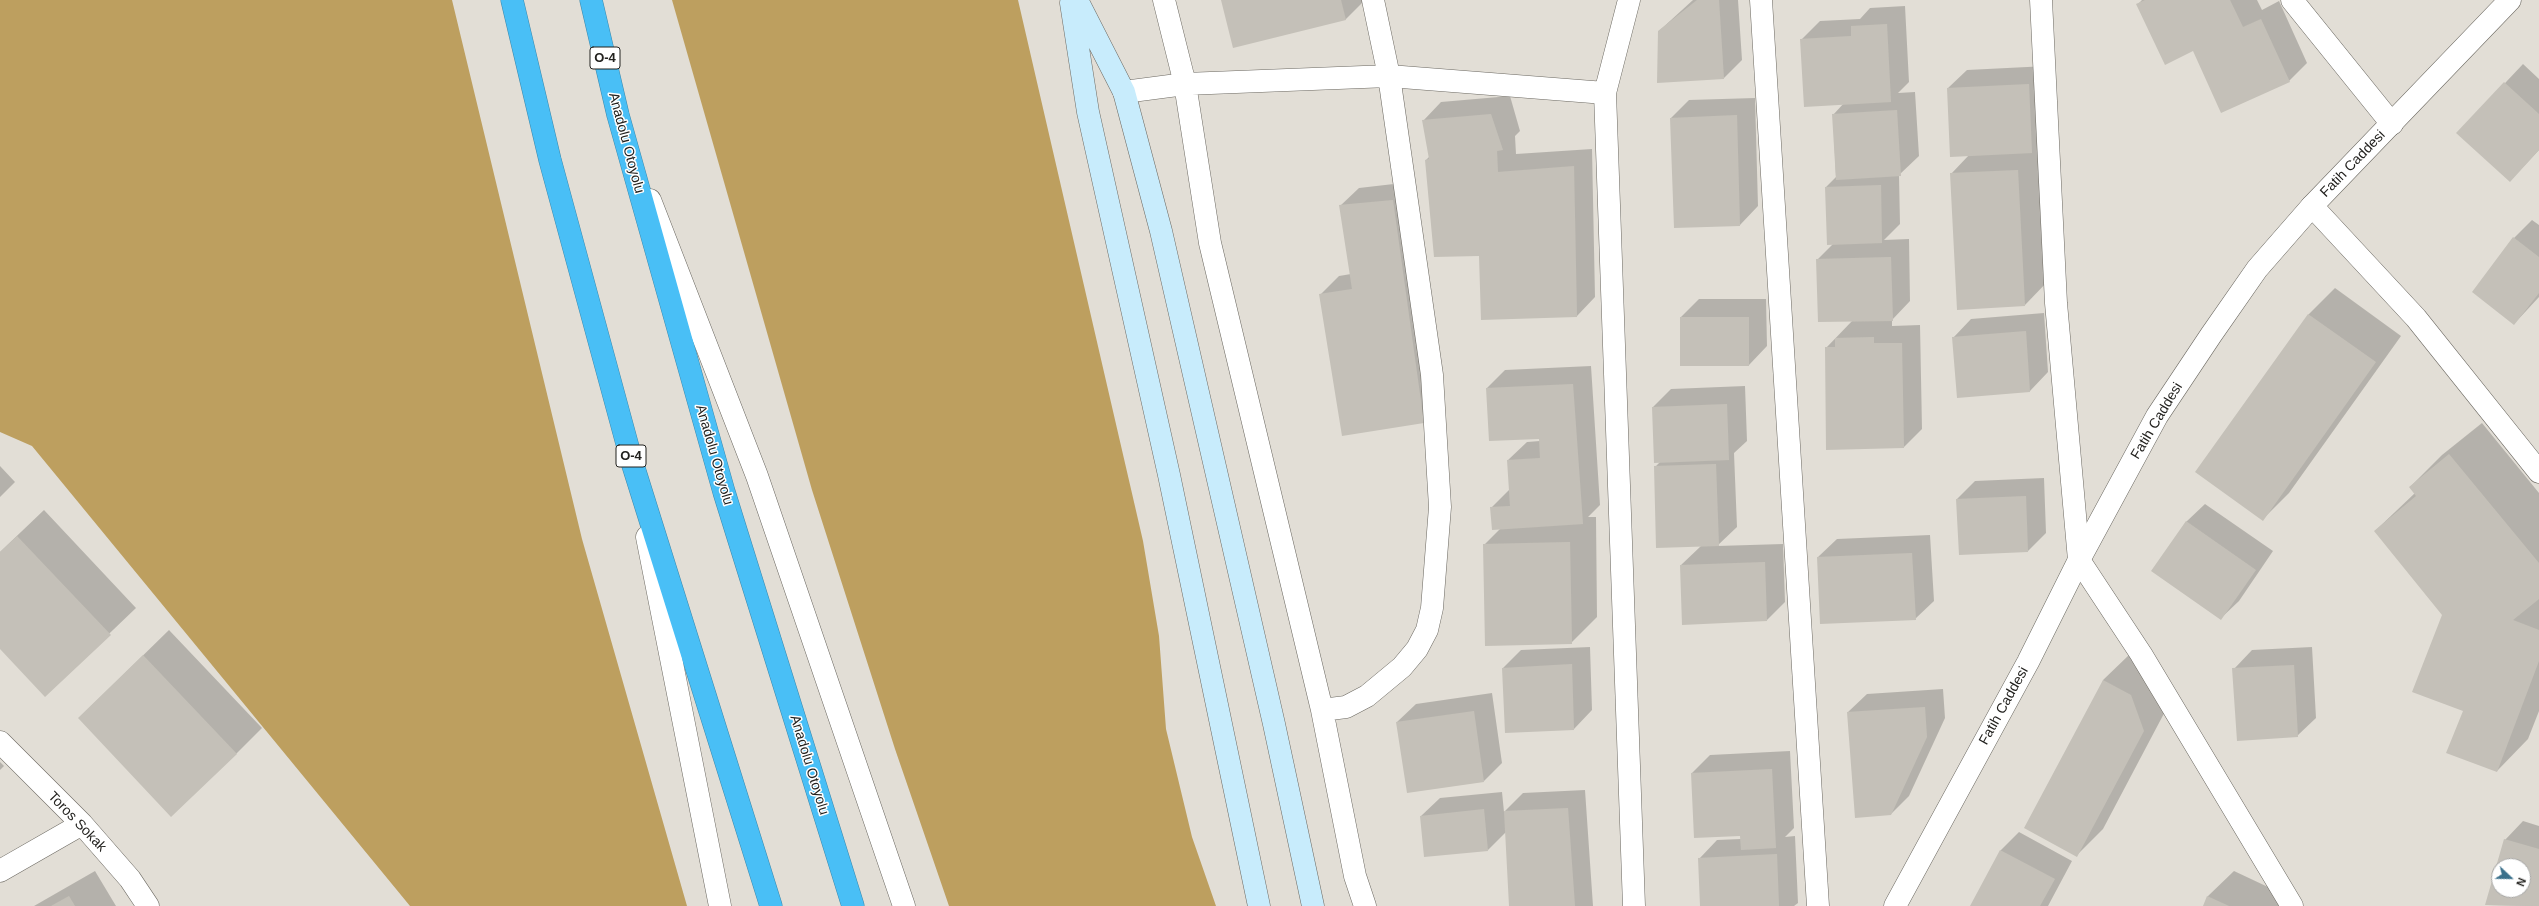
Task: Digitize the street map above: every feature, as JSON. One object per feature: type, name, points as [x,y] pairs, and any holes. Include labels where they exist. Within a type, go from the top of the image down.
[{"type":"highway","name":"O-4","points":[[512,0],[550,160],[632,462],[771,906]]},
{"type":"highway","name":"Anadolu Otoyolu","points":[[592,0],[618,115],[724,492],[853,906]]},
{"type":"main road","points":[[1071,0],[1088,112],[1169,475],[1259,906]]},
{"type":"main road","points":[[1077,0],[1124,92],[1163,239],[1272,716],[1313,906]]},
{"type":"street","points":[[1164,0],[1185,84],[1210,243],[1322,710],[1355,876],[1365,906]]},
{"type":"street","points":[[1322,710],[1346,707],[1367,696],[1402,667],[1417,649],[1427,630],[1432,608],[1440,507],[1432,375],[1389,76],[1373,0]]},
{"type":"street","points":[[1629,0],[1605,93],[1634,906]]},
{"type":"street","points":[[1761,0],[1818,906]]},
{"type":"street","points":[[2041,0],[2056,303],[2080,560],[2141,654],[2292,906]]},
{"type":"street","points":[[2292,0],[2392,124]]},
{"type":"street","name":"Fatih Caddesi","points":[[1895,906],[2028,662],[2080,560],[2162,410],[2258,269],[2312,206],[2510,0]]},
{"type":"street","points":[[1124,92],[1185,84],[1389,76],[1605,93]]},
{"type":"street","points":[[618,115],[757,476],[904,906]]},
{"type":"street","points":[[2312,206],[2416,318],[2539,472]]},
{"type":"street","points":[[632,462],[720,906]]},
{"type":"street","name":"Toros Sokak","points":[[0,742],[82,824],[130,879],[148,906]]},
{"type":"street","points":[[0,871],[82,824]]},
{"type":"shaded area","points":[[0,0],[452,0],[582,539],[687,906],[410,906],[32,446],[0,432]]},
{"type":"shaded area","points":[[672,0],[1018,0],[1143,541],[1159,636],[1166,729],[1192,837],[1216,906],[949,906],[895,749],[812,490]]},
{"type":"building","points":[[1221,0],[1341,0],[1346,20],[1233,48]]},
{"type":"building","points":[[1697,0],[1719,0],[1724,79],[1657,83],[1658,31]]},
{"type":"building","points":[[2145,0],[2230,0],[2243,27],[2261,19],[2290,82],[2221,113],[2193,51],[2165,65],[2136,4]]},
{"type":"building","points":[[1887,24],[1891,102],[1804,107],[1800,39],[1851,36],[1851,26]]},
{"type":"building","points":[[2504,82],[2539,114],[2539,150],[2510,182],[2456,133]]},
{"type":"building","points":[[2029,84],[2032,153],[1950,157],[1947,88]]},
{"type":"building","points":[[1897,110],[1901,176],[1836,180],[1832,114]]},
{"type":"building","points":[[1491,114],[1503,150],[1497,151],[1498,172],[1574,166],[1577,317],[1481,320],[1479,256],[1434,257],[1425,160],[1429,159],[1422,120]]},
{"type":"building","points":[[1737,115],[1740,226],[1674,228],[1670,118]]},
{"type":"building","points":[[2018,170],[2025,306],[1957,310],[1950,173]]},
{"type":"building","points":[[1881,185],[1882,243],[1827,245],[1825,187]]},
{"type":"building","points":[[1393,200],[1424,423],[1342,436],[1319,294],[1352,289],[1339,205]]},
{"type":"building","points":[[2513,237],[2539,257],[2539,293],[2514,325],[2472,292]]},
{"type":"building","points":[[1891,257],[1893,321],[1818,322],[1816,259]]},
{"type":"building","points":[[2308,314],[2376,362],[2263,521],[2195,472]]},
{"type":"building","points":[[1680,317],[1749,317],[1749,366],[1680,366]]},
{"type":"building","points":[[2026,331],[2030,392],[1957,398],[1952,337]]},
{"type":"building","points":[[1874,337],[1874,343],[1902,343],[1904,448],[1826,450],[1825,347],[1835,347],[1835,338]]},
{"type":"building","points":[[1573,384],[1583,524],[1492,530],[1490,507],[1510,506],[1507,460],[1540,458],[1539,439],[1489,441],[1486,388]]},
{"type":"building","points":[[1727,404],[1729,460],[1654,463],[1652,407]]},
{"type":"building","points":[[2449,454],[2539,563],[2539,599],[2513,620],[2539,630],[2539,661],[2497,772],[2446,753],[2463,711],[2412,692],[2442,615],[2374,531],[2416,496],[2409,487]]},
{"type":"building","points":[[1716,464],[1719,546],[1656,548],[1654,466]]},
{"type":"building","points":[[2026,496],[2028,552],[1959,555],[1956,499]]},
{"type":"building","points":[[2186,521],[2256,570],[2221,620],[2151,571]]},
{"type":"building","points":[[17,536],[111,635],[45,697],[0,649],[0,552]]},
{"type":"building","points":[[1570,542],[1572,644],[1485,646],[1483,544]]},
{"type":"building","points":[[1912,553],[1916,620],[1820,624],[1817,557]]},
{"type":"building","points":[[1765,562],[1767,621],[1682,625],[1680,565]]},
{"type":"building","points":[[143,655],[237,754],[171,817],[78,718]]},
{"type":"building","points":[[1572,664],[1574,730],[1505,733],[1502,668]]},
{"type":"building","points":[[2294,665],[2298,737],[2237,741],[2232,668]]},
{"type":"building","points":[[2103,680],[2131,695],[2144,731],[2077,857],[2024,828]]},
{"type":"building","points":[[1925,707],[1927,737],[1891,815],[1855,818],[1847,712]]},
{"type":"building","points":[[1474,711],[1484,782],[1407,793],[1396,722]]},
{"type":"building","points":[[1772,769],[1776,848],[1741,850],[1740,836],[1694,838],[1691,773]]},
{"type":"building","points":[[1568,808],[1575,906],[1509,906],[1504,811]]},
{"type":"building","points":[[1484,809],[1488,851],[1424,857],[1420,816]]},
{"type":"building","points":[[2504,839],[2539,849],[2539,906],[2485,905],[2491,884],[2491,898],[2531,898],[2531,858],[2499,858]]},
{"type":"building","points":[[2000,850],[2055,879],[2040,906],[1970,906]]},
{"type":"building","points":[[1777,854],[1779,906],[1700,906],[1698,858]]},
{"type":"building","points":[[69,896],[75,906],[51,906]]},
{"type":"building","points":[[2207,896],[2229,906],[2203,906]]}]
